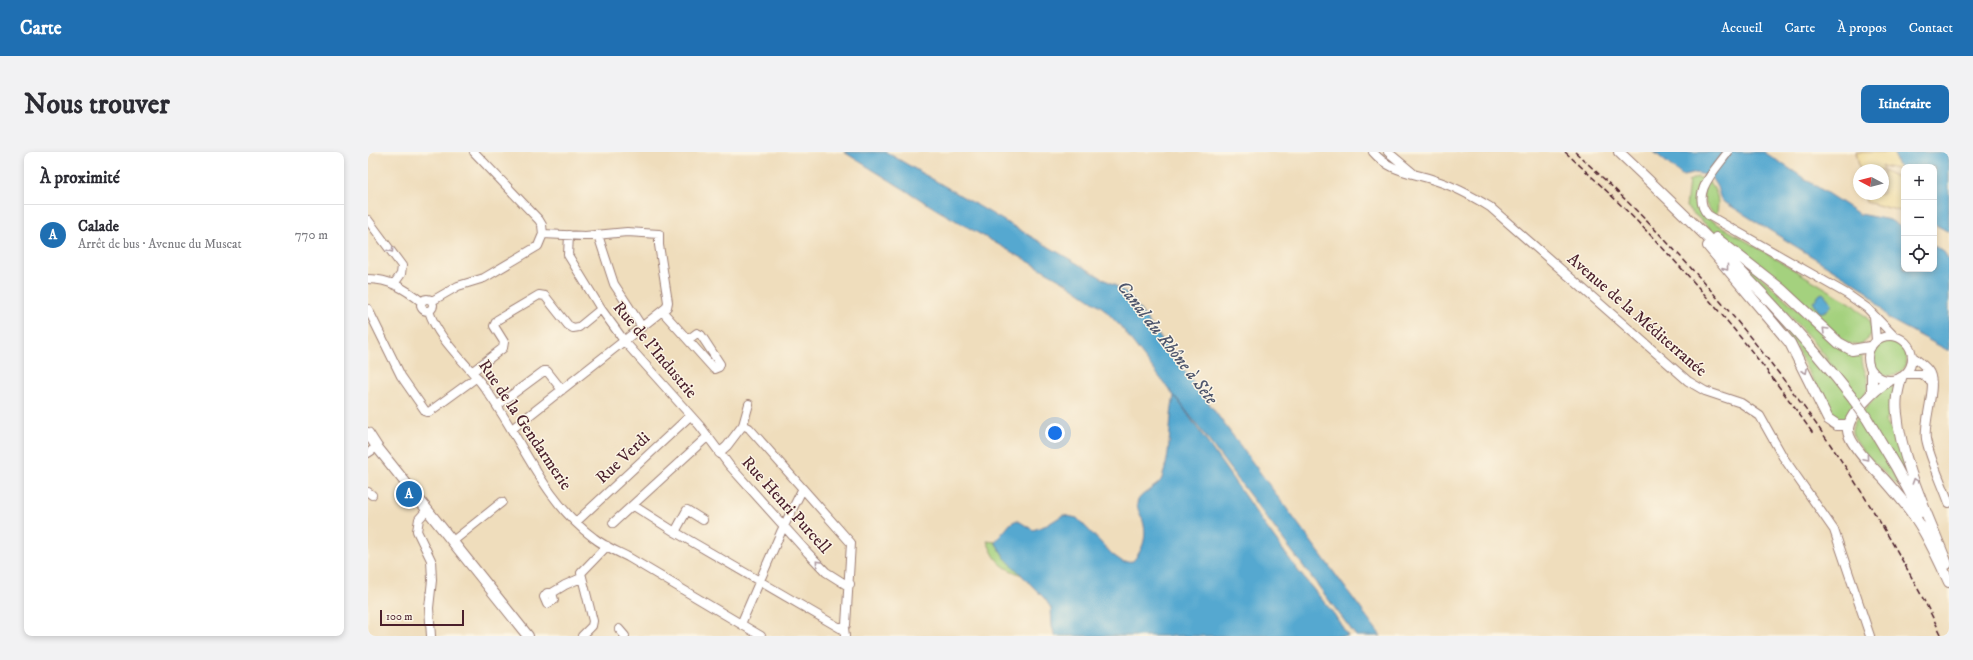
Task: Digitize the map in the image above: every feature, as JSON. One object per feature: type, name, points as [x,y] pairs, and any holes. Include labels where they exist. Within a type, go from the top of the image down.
[{"type":"main road","points":[[1619,152],[1771,302],[1854,400],[1866,417],[1916,504],[1949,574]]},
{"type":"main road","points":[[1675,206],[1781,289],[1839,343],[1852,350],[1873,344]]},
{"type":"main road","points":[[1675,206],[1732,276],[1784,334],[1796,352],[1828,419],[1837,425],[1848,425]]},
{"type":"main road","points":[[1872,372],[1872,392]]},
{"type":"main road","points":[[1904,376],[1897,397],[1899,426],[1918,491],[1949,570]]},
{"type":"main road","points":[[1889,381],[1872,392],[1852,417],[1848,425],[1848,433],[1851,441],[1890,486],[1923,530],[1949,582]]},
{"type":"main road","points":[[368,433],[377,447],[528,636]]},
{"type":"street","points":[[422,302],[428,299],[432,301],[458,286],[484,278],[529,253],[540,244],[543,234],[542,225],[529,208],[474,152]]},
{"type":"street","name":"Avenue de la Méditerranée","points":[[1373,152],[1392,168],[1466,192],[1490,207],[1688,381],[1705,391],[1741,403],[1754,411],[1765,424],[1783,457],[1834,530],[1870,636]]},
{"type":"street","name":"Avenue de la Méditerranée","points":[[1388,152],[1414,174]]},
{"type":"street","points":[[1728,152],[1702,189],[1700,200],[1703,210],[1708,215],[1847,294],[1874,316],[1894,336],[1906,343],[1912,356],[1929,371],[1932,382],[1932,392],[1925,429],[1927,442],[1949,503]]},
{"type":"street","points":[[368,220],[402,266],[400,274],[394,284]]},
{"type":"street","points":[[512,429],[625,342],[667,307],[668,302],[659,245],[659,234],[627,232],[569,236],[543,234]]},
{"type":"street","points":[[598,235],[614,284],[642,327]]},
{"type":"street","name":"Rue de l'Industrie","points":[[569,236],[568,255],[601,309],[625,342],[707,437]]},
{"type":"street","points":[[368,279],[382,280],[394,284],[422,302]]},
{"type":"street","points":[[368,309],[401,376],[426,412],[429,412],[475,374],[503,348],[504,342],[494,326],[497,320],[539,294],[545,296],[570,327],[573,328],[579,327],[601,309]]},
{"type":"street","points":[[422,302],[422,308],[429,311],[434,306],[432,301]]},
{"type":"street","name":"Rue de la Gendarmerie","points":[[429,311],[431,319],[475,374],[498,406],[539,476],[576,522],[594,538],[761,636]]},
{"type":"street","points":[[662,311],[684,337],[689,338]]},
{"type":"street","points":[[1874,316],[1873,344],[1868,362],[1872,372],[1880,378],[1889,381],[1904,376],[1922,374],[1932,382]]},
{"type":"street","points":[[1873,344],[1884,336],[1894,336]]},
{"type":"street","points":[[1904,376],[1911,365],[1912,356]]},
{"type":"street","points":[[498,406],[544,371],[546,371],[562,390]]},
{"type":"street","points":[[720,453],[743,425],[749,404]]},
{"type":"street","name":"Rue Verdi","points":[[576,522],[690,416]]},
{"type":"street","points":[[634,506],[759,582],[840,628],[844,632],[850,584],[851,543],[802,490],[749,428],[743,425]]},
{"type":"street","points":[[613,523],[634,506],[707,437]]},
{"type":"street","name":"Rue Henri Purcell","points":[[707,437],[826,572],[845,584],[850,584]]},
{"type":"street","points":[[368,453],[377,447]]},
{"type":"street","points":[[741,624],[784,526],[802,490]]},
{"type":"street","points":[[453,541],[502,502]]},
{"type":"street","points":[[427,510],[419,519],[417,531],[431,560],[432,580],[429,608],[431,636]]},
{"type":"street","points":[[675,532],[687,510],[703,520]]},
{"type":"street","points":[[582,636],[592,626],[593,621],[581,578],[583,568],[607,546]]},
{"type":"street","points":[[552,594],[565,585],[581,578]]},
{"type":"street","points":[[619,629],[625,636]]},
{"type":"green space","points":[[1697,177],[1709,182],[1716,192],[1717,197],[1718,203],[1716,216],[1707,206],[1701,184],[1697,201],[1704,216],[1852,304],[1869,320],[1873,332],[1867,340],[1856,345],[1852,345],[1844,341],[1802,301],[1712,230],[1686,207],[1689,181]]},
{"type":"green space","points":[[1724,258],[1836,370],[1813,341],[1740,263],[1742,260],[1842,350],[1862,353],[1862,363],[1868,383],[1867,389],[1862,400],[1846,421],[1842,422],[1831,416],[1796,347]]},
{"type":"green space","points":[[1893,340],[1902,345],[1906,351],[1906,365],[1902,371],[1893,376],[1885,376],[1876,371],[1872,365],[1871,354],[1876,345],[1882,341]]},
{"type":"green space","points":[[1895,385],[1894,417],[1888,417],[1885,420],[1897,438],[1916,491],[1875,441],[1899,484],[1898,486],[1862,450],[1853,435],[1852,430],[1856,420],[1881,390]]},
{"type":"green space","points":[[987,541],[995,542],[1005,558],[1022,575],[1000,563],[993,554]]},
{"type":"sand","points":[[1856,152],[1894,152],[1897,164],[1901,170],[1889,167],[1889,164],[1859,164]]},
{"type":"sand","points":[[1889,173],[1901,179],[1900,211],[1866,202],[1866,200],[1889,200]]},
{"type":"water","points":[[844,152],[886,152],[1121,289],[1131,298],[1381,636],[1356,636],[1175,396],[1264,524],[1299,572],[1334,614],[1348,636],[1055,636],[1052,627],[1051,608],[1045,599],[1005,558],[995,542],[1011,523],[1017,520],[1033,530],[1047,525],[1063,515],[1077,518],[1113,555],[1123,562],[1133,561],[1140,551],[1145,536],[1144,524],[1137,504],[1140,497],[1157,484],[1162,478],[1169,447],[1174,396],[1121,327],[1103,308],[1063,281],[939,211]]},
{"type":"water","points":[[1654,152],[1764,152],[1859,214],[1890,220],[1901,227],[1901,272],[1937,272],[1937,248],[1944,252],[1949,260],[1949,351],[1889,319],[1866,290],[1721,200],[1717,187],[1711,177],[1697,173],[1683,176]]},
{"type":"water","points":[[1894,152],[1949,152],[1949,232],[1937,226],[1937,164],[1901,164],[1901,170],[1897,164]]},
{"type":"water","points":[[1823,293],[1832,303],[1827,310],[1824,312],[1819,312],[1813,302],[1820,294]]},
{"type":"railway","points":[[1565,152],[1600,184],[1698,287],[1758,359],[1814,435]]},
{"type":"railway","points":[[1575,152],[1630,204],[1683,259],[1734,317],[1781,377],[1826,439],[1868,503],[1907,569],[1942,636]]},
{"type":"place","name":"Calade","points":[[409,494]]},
{"type":"water label","name":"Canal du Rhône à Sète","points":[[1167,343]]}]
